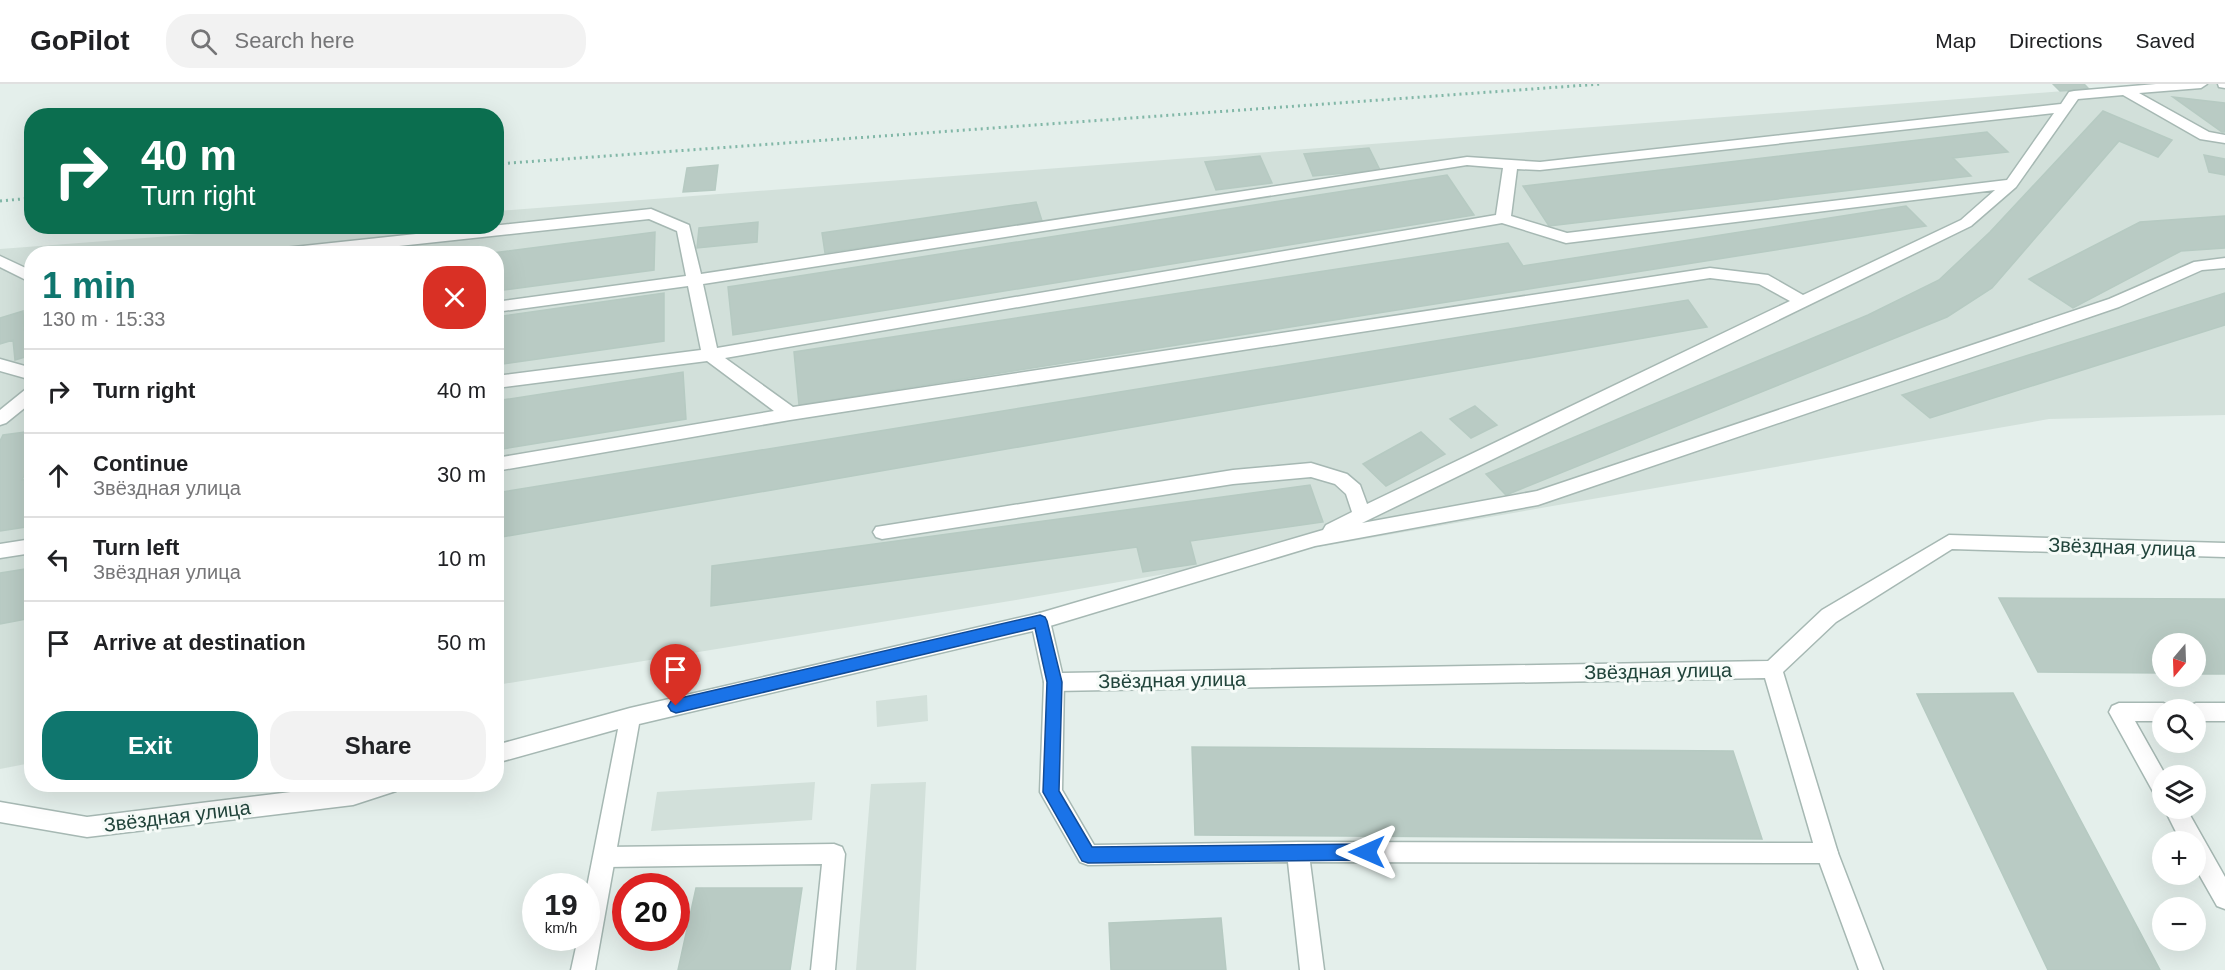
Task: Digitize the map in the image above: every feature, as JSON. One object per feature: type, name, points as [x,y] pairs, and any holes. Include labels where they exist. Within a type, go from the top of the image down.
[{"type":"street","points":[[1315,539],[1801,301],[1966,223],[2011,184],[2074,95],[2201,84]]},
{"type":"street","points":[[2126,91],[2205,136],[2225,138]]},
{"type":"street","points":[[504,305],[696,280],[1467,161],[1540,166],[2064,108]]},
{"type":"street","points":[[1503,218],[1510,163]]},
{"type":"street","points":[[504,381],[710,355],[1503,218],[1566,238],[2011,184]]},
{"type":"street","points":[[504,230],[651,214],[684,228],[710,355],[790,414]]},
{"type":"street","points":[[350,246],[463,234]]},
{"type":"street","points":[[0,261],[24,274]]},
{"type":"street","points":[[504,752],[630,717],[1040,621],[1315,539],[1538,498],[2114,303],[2199,265],[2225,263]]},
{"type":"street","points":[[504,464],[790,414],[1710,273],[1763,279],[1801,301]]},
{"type":"street","points":[[0,364],[24,372]]},
{"type":"street","points":[[0,419],[24,400]]},
{"type":"street","points":[[882,532],[1233,477],[1311,470],[1341,479],[1354,490],[1362,515]]},
{"type":"street","name":"Звёздная улица","points":[[1054,682],[1772,669],[1829,616],[1949,542],[2225,550]]},
{"type":"street","points":[[0,551],[24,547]]},
{"type":"street","points":[[1040,621],[1054,682],[1051,792],[1088,855],[1298,852],[1827,853]]},
{"type":"street","points":[[1772,669],[1827,853],[1871,970]]},
{"type":"street","points":[[2152,712],[2118,712],[2152,771]]},
{"type":"street","points":[[2206,712],[2225,712]]},
{"type":"street","points":[[583,970],[606,857],[630,717]]},
{"type":"street","name":"Звёздная улица","points":[[0,812],[87,827],[363,792]]},
{"type":"street","points":[[1298,852],[1312,970]]},
{"type":"street","points":[[606,857],[834,854],[823,970]]},
{"type":"street","points":[[2206,865],[2225,898]]},
{"type":"path","points":[[504,164],[1601,84]]},
{"type":"path","points":[[0,201],[24,199]]},
{"type":"shaded area","points":[[2155,84],[2225,84],[2225,415],[2049,419],[1016,600],[504,684],[504,246],[39,246],[197,234],[504,234],[504,210]]},
{"type":"shaded area","points":[[24,247],[24,764],[0,769],[0,249]]},
{"type":"shaded area","points":[[927,695],[928,721],[877,727],[876,701]]},
{"type":"shaded area","points":[[815,782],[812,820],[651,831],[657,792]]},
{"type":"shaded area","points":[[926,782],[916,970],[856,970],[871,784]]},
{"type":"building","points":[[2053,84],[2084,84],[2089,89],[2060,91]]},
{"type":"building","points":[[2173,97],[2225,103],[2225,132],[2222,132]]},
{"type":"building","points":[[2103,111],[2172,140],[2158,157],[2119,141],[1992,288],[1947,317],[1506,495],[1486,474],[1868,315],[1939,280],[1990,232]]},
{"type":"building","points":[[1987,132],[2008,152],[1953,158],[1971,176],[1549,226],[1523,186]]},
{"type":"building","points":[[1369,148],[1380,170],[1313,176],[1304,154]]},
{"type":"building","points":[[2204,155],[2225,159],[2225,175],[2209,172]]},
{"type":"building","points":[[1260,156],[1272,183],[1216,190],[1205,162]]},
{"type":"building","points":[[718,165],[715,190],[683,192],[687,168]]},
{"type":"building","points":[[1447,175],[1474,215],[733,335],[728,287]]},
{"type":"building","points":[[1036,202],[1042,221],[825,253],[822,233]]},
{"type":"building","points":[[1906,206],[1926,226],[799,405],[794,352],[1508,243],[1523,266]]},
{"type":"building","points":[[2225,216],[2225,248],[2181,251],[2073,308],[2029,279],[2140,222]]},
{"type":"building","points":[[758,222],[757,242],[697,248],[699,228]]},
{"type":"building","points":[[655,232],[654,270],[504,290],[504,251]]},
{"type":"building","points":[[664,293],[664,341],[504,364],[504,316]]},
{"type":"building","points":[[2225,293],[2225,325],[1930,418],[1902,395]]},
{"type":"building","points":[[1688,300],[1707,327],[504,537],[504,492]]},
{"type":"building","points":[[23,311],[24,357],[15,360],[13,340],[0,344],[0,318]]},
{"type":"building","points":[[683,372],[686,419],[504,449],[504,400]]},
{"type":"building","points":[[1475,406],[1497,425],[1471,438],[1450,419]]},
{"type":"building","points":[[24,432],[24,476],[22,480],[24,480],[24,527],[0,531],[0,441],[3,435]]},
{"type":"building","points":[[1421,432],[1445,454],[1386,486],[1363,464]]},
{"type":"building","points":[[1310,485],[1323,522],[1190,541],[1196,564],[1143,572],[1137,547],[711,606],[712,566]]},
{"type":"building","points":[[24,569],[24,620],[0,624],[0,573]]},
{"type":"building","points":[[1999,598],[2225,599],[2225,674],[2206,674],[2206,633],[2152,633],[2152,673],[2038,672]]},
{"type":"building","points":[[2013,693],[2160,970],[2048,970],[1917,694]]},
{"type":"building","points":[[1192,747],[1733,751],[1762,839],[1195,835]]},
{"type":"building","points":[[696,888],[802,888],[790,970],[678,970],[682,951],[690,951],[690,915]]},
{"type":"building","points":[[1221,918],[1226,970],[1111,970],[1109,923]]},
{"type":"route","points":[[676,706],[1040,621],[1054,682],[1051,792],[1088,855],[1367,852]]}]
